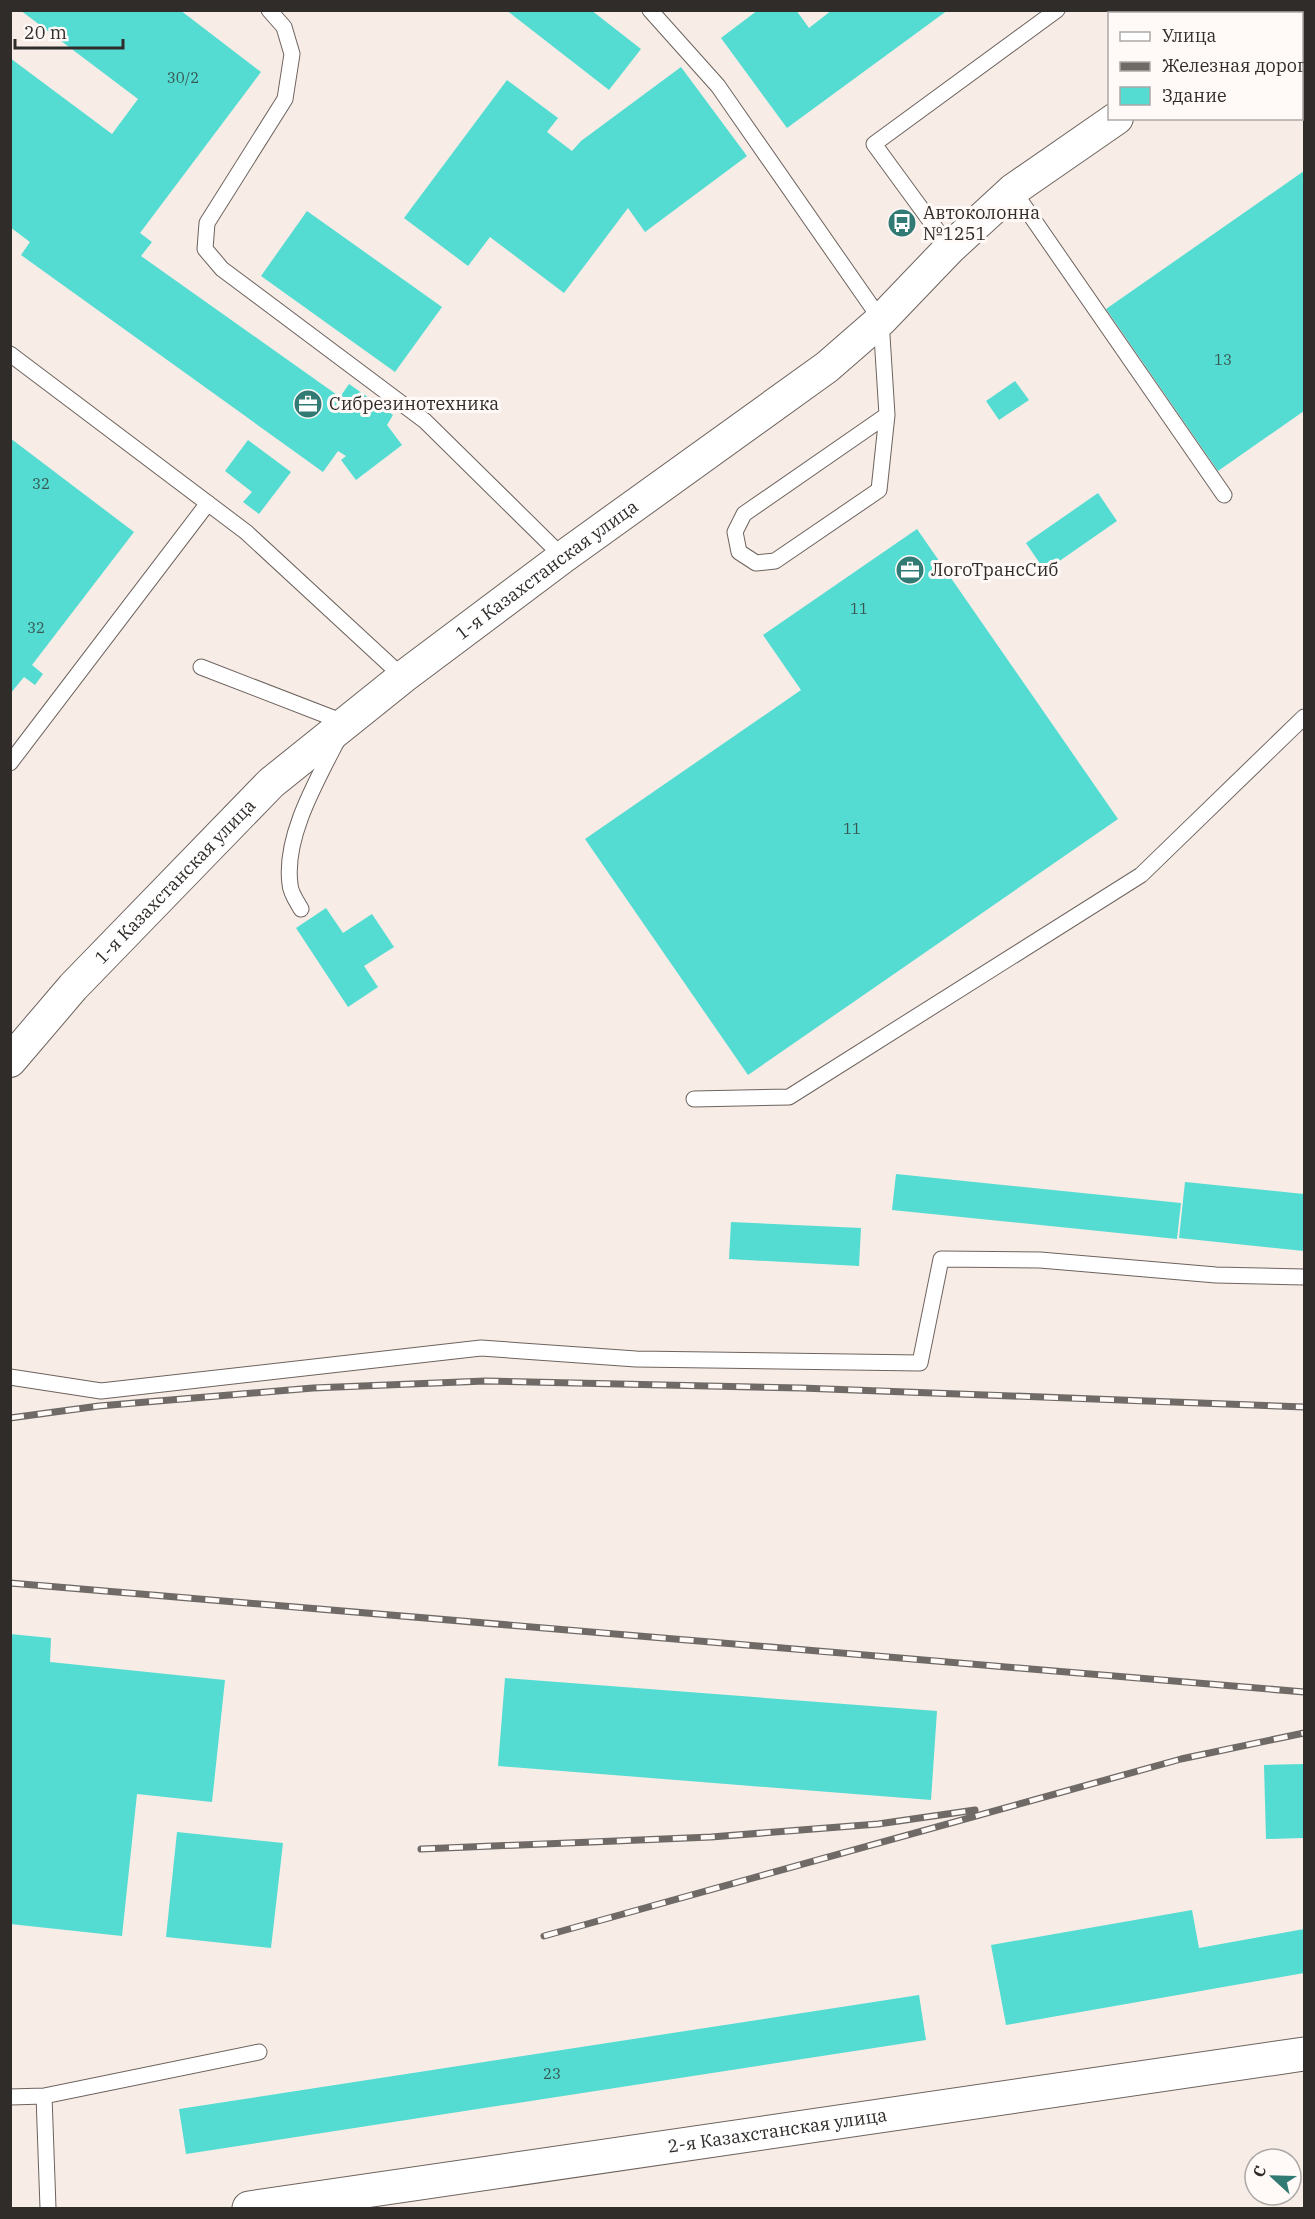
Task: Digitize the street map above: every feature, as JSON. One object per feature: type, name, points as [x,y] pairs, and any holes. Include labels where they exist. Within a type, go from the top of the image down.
[{"type":"street","name":"1-я Казахстанская улица","points":[[10,1061],[73,987],[271,783],[403,677],[563,557],[827,367],[880,320],[950,248],[1013,190],[1114,120]]},
{"type":"street","name":"2-я Казахстанская улица","points":[[249,2208],[1305,2054]]},
{"type":"lane","points":[[269,10],[284,27],[292,54],[285,99],[207,223],[205,249],[222,269],[425,421],[563,557]]},
{"type":"lane","points":[[650,10],[717,86],[880,320],[887,415],[879,490],[775,561],[756,563],[739,552],[735,532],[744,514],[887,415]]},
{"type":"lane","points":[[950,248],[874,144],[1057,10]]},
{"type":"lane","points":[[1013,190],[1224,495]]},
{"type":"lane","points":[[10,354],[246,532],[403,677]]},
{"type":"lane","points":[[10,763],[208,503]]},
{"type":"lane","points":[[201,667],[346,723],[305,807],[291,852],[290,885],[301,909]]},
{"type":"lane","points":[[694,1099],[789,1097],[1141,875],[1305,717]]},
{"type":"lane","points":[[10,1377],[101,1391],[481,1348],[636,1359],[921,1363],[941,1259],[1040,1260],[1216,1275],[1305,1277]]},
{"type":"lane","points":[[10,2097],[44,2096],[259,2052]]},
{"type":"lane","points":[[44,2096],[48,2208]]},
{"type":"building","points":[[20,10],[180,10],[261,72],[140,233],[152,242],[141,256],[340,397],[349,384],[393,415],[387,425],[402,445],[356,480],[341,460],[346,456],[338,451],[323,472],[21,255],[30,242],[10,227],[10,58],[112,134],[138,99]]},
{"type":"building","points":[[506,10],[591,10],[641,49],[609,90]]},
{"type":"building","points":[[758,10],[796,10],[809,28],[832,10],[948,10],[787,128],[721,38]]},
{"type":"building","points":[[681,67],[747,156],[645,232],[628,208],[564,293],[490,237],[468,266],[404,218],[507,80],[558,118],[547,132],[572,151],[581,141]]},
{"type":"building","points":[[1304,171],[1304,411],[1218,471],[1106,309]]},
{"type":"building","points":[[307,211],[442,307],[395,372],[261,276]]},
{"type":"building","points":[[1015,381],[1029,400],[999,420],[986,401]]},
{"type":"building","points":[[10,438],[134,532],[32,665],[43,674],[35,685],[24,677],[10,694]]},
{"type":"building","points":[[248,440],[291,472],[259,514],[243,502],[252,492],[225,471]]},
{"type":"building","points":[[1098,493],[1117,521],[1045,571],[1026,543]]},
{"type":"building","points":[[917,529],[1118,819],[748,1075],[585,839],[801,690],[763,635]]},
{"type":"building","points":[[326,908],[343,933],[372,914],[394,947],[364,966],[378,987],[348,1007],[296,928]]},
{"type":"building","points":[[896,1174],[1181,1203],[1177,1239],[892,1210]]},
{"type":"building","points":[[1185,1182],[1304,1194],[1304,1251],[1179,1238]]},
{"type":"building","points":[[731,1222],[861,1228],[859,1266],[729,1259]]},
{"type":"building","points":[[10,1634],[51,1638],[50,1662],[225,1680],[212,1802],[137,1794],[122,1936],[10,1924]]},
{"type":"building","points":[[505,1678],[937,1711],[931,1800],[498,1766]]},
{"type":"building","points":[[1304,1764],[1304,1838],[1266,1839],[1264,1765]]},
{"type":"building","points":[[177,1832],[283,1843],[271,1948],[166,1937]]},
{"type":"building","points":[[1192,1910],[1199,1948],[1304,1929],[1304,1973],[1006,2025],[991,1945]]},
{"type":"building","points":[[919,1995],[926,2040],[186,2154],[179,2109]]},
{"type":"railway","points":[[10,1418],[99,1406],[313,1388],[485,1381],[801,1388],[1304,1407]]},
{"type":"railway","points":[[10,1583],[1304,1692]]},
{"type":"railway","points":[[544,1936],[1181,1759],[1304,1733]]},
{"type":"railway","points":[[421,1849],[711,1837],[878,1824],[975,1810]]},
{"type":"place","name":"Автоколонна №1251","points":[[902,223]]},
{"type":"place","name":"Сибрезинотехника","points":[[308,404]]},
{"type":"place","name":"ЛогоТрансСиб","points":[[910,570]]}]
